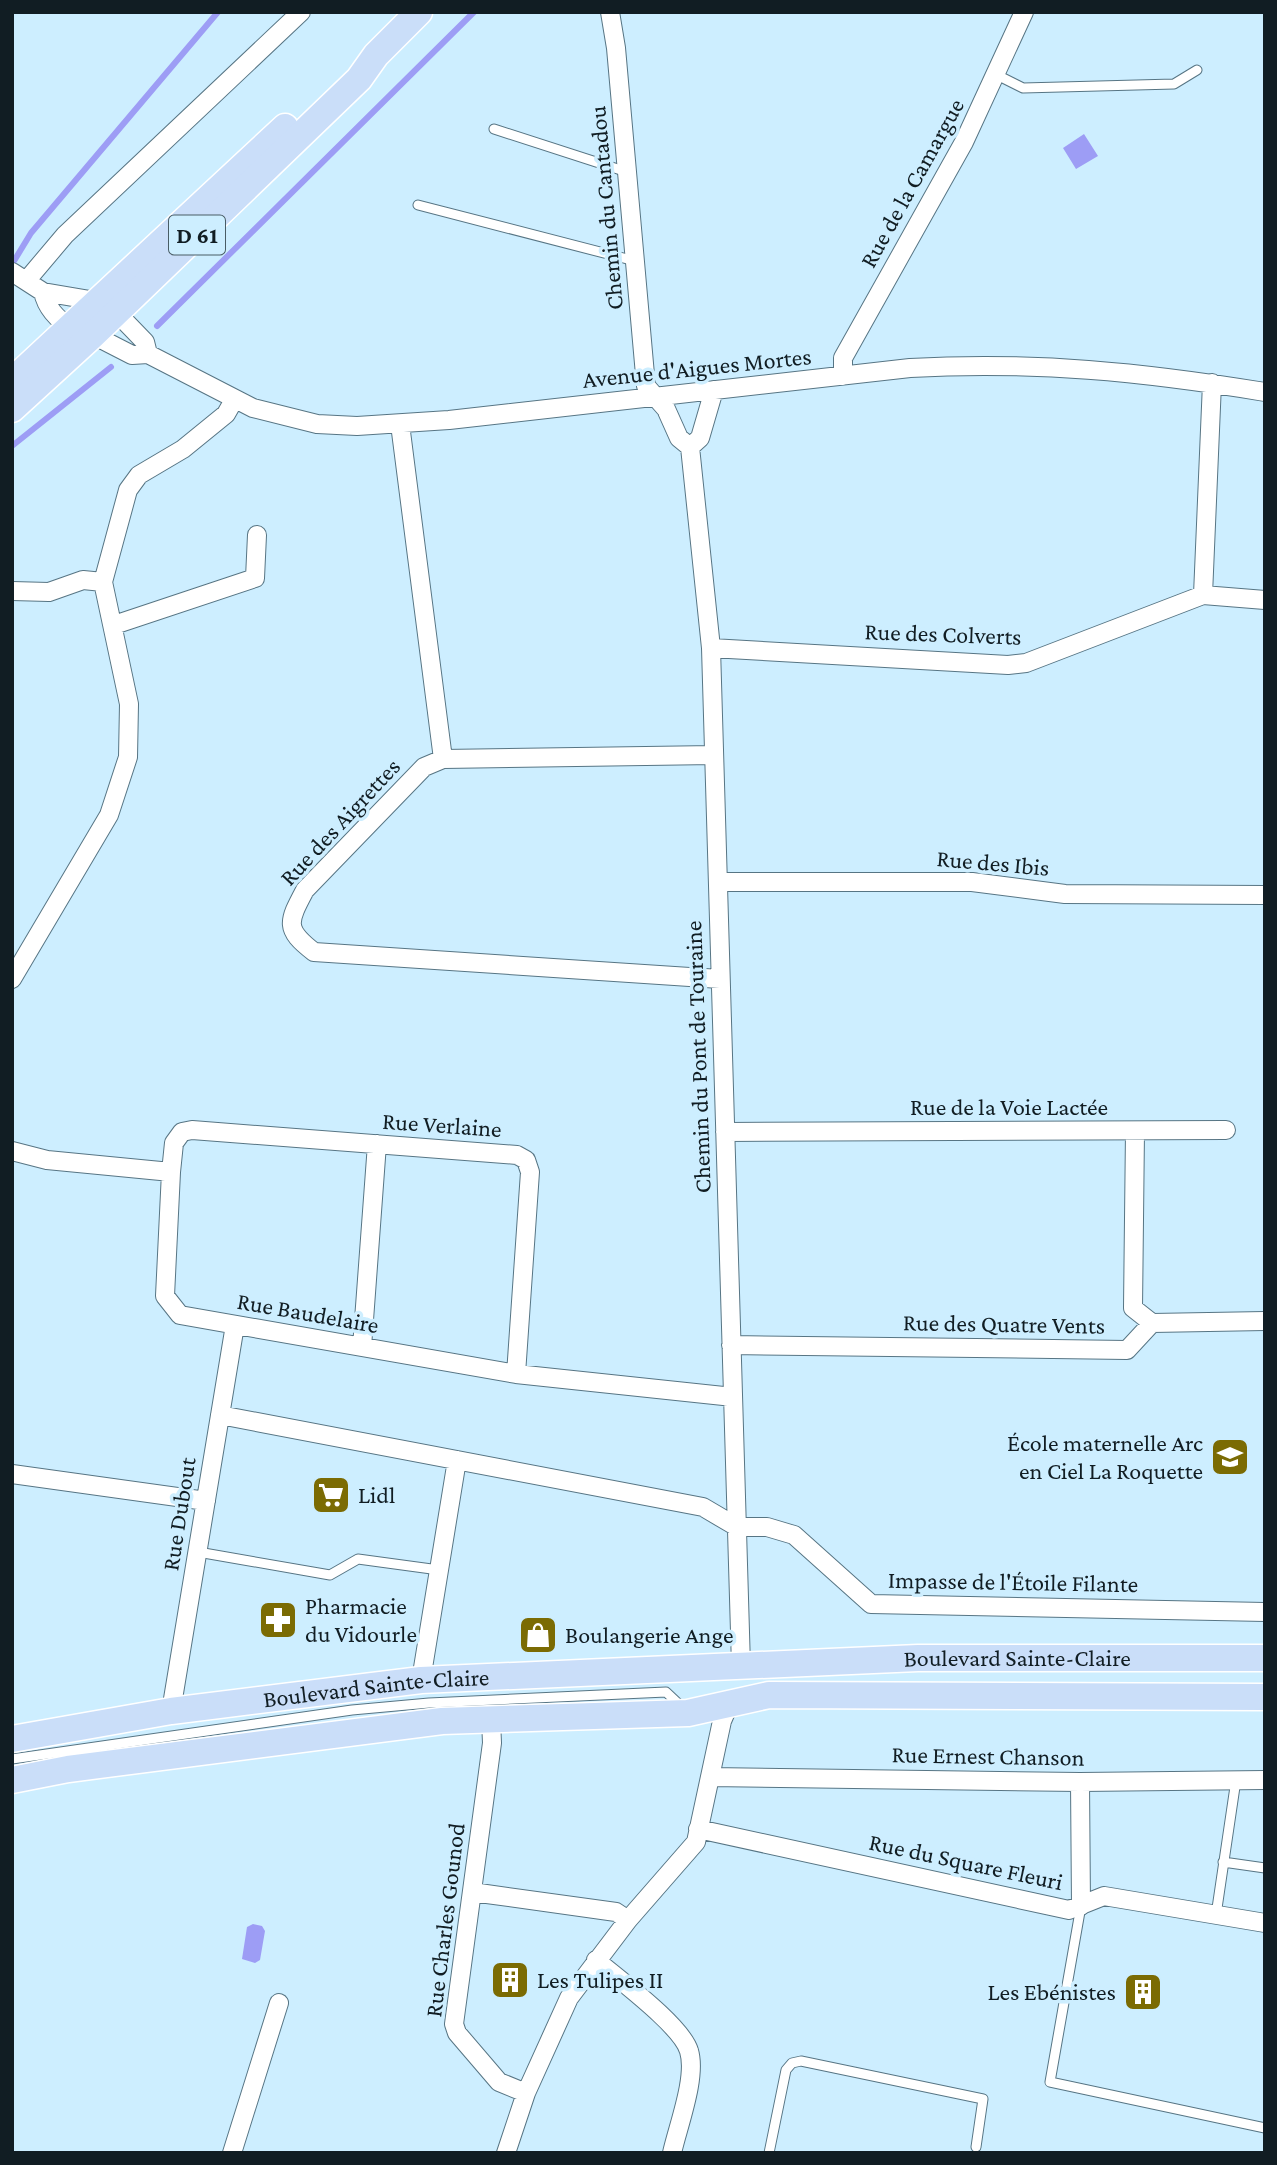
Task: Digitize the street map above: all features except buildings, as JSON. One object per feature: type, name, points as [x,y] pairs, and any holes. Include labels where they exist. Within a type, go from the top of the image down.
[{"type":"main road","name":"D 61","points":[[12,409],[106,306],[348,69],[376,55],[419,12]]},
{"type":"main road","name":"D 61","points":[[12,381],[82,331]]},
{"type":"main road","name":"Boulevard Sainte-Claire","points":[[12,1739],[171,1712],[421,1680],[918,1658],[1265,1658]]},
{"type":"main road","points":[[768,1664],[769,1695]]},
{"type":"main road","points":[[729,1705],[741,1667]]},
{"type":"main road","name":"Boulevard Sainte-Claire","points":[[12,1780],[68,1769],[442,1721],[688,1713],[769,1695],[1265,1697]]},
{"type":"street","points":[[106,306],[43,292],[19,276],[301,12]]},
{"type":"street","name":"Chemin du Cantadou","points":[[610,12],[646,386],[656,396]]},
{"type":"street","name":"Rue de la Camargue","points":[[843,376],[844,358],[964,142],[1024,12]]},
{"type":"street","name":"Avenue d'Aigues Mortes","points":[[43,292],[45,303],[64,323],[132,355],[148,354],[253,408],[317,424],[400,424],[910,368],[1015,365],[1151,373],[1265,392]]},
{"type":"street","name":"Avenue d'Aigues Mortes","points":[[106,306],[145,342],[148,354]]},
{"type":"street","points":[[1212,383],[1203,595],[1265,600]]},
{"type":"street","points":[[690,447],[700,438],[714,390]]},
{"type":"street","name":"Chemin du Pont de Touraine","points":[[656,396],[666,409],[679,438],[690,447],[710,648],[741,1667]]},
{"type":"street","points":[[12,979],[109,815],[128,757],[129,704],[103,582],[128,490],[139,475],[183,449],[226,414],[234,400]]},
{"type":"street","points":[[400,424],[443,759],[714,755]]},
{"type":"street","points":[[114,625],[255,578],[257,535]]},
{"type":"street","points":[[12,591],[49,592],[83,580],[103,582]]},
{"type":"street","name":"Rue des Colverts","points":[[710,648],[1008,665],[1026,663],[1203,595]]},
{"type":"street","name":"Rue des Aigrettes","points":[[443,759],[424,767],[305,890],[292,914],[295,937],[314,952],[720,979]]},
{"type":"street","name":"Rue des Ibis","points":[[718,882],[972,883],[1065,894],[1265,895]]},
{"type":"street","name":"Rue Verlaine","points":[[171,1172],[174,1143],[182,1132],[191,1130],[517,1155],[526,1160],[530,1172],[516,1374]]},
{"type":"street","points":[[1135,1131],[1226,1130]]},
{"type":"street","name":"Rue de la Voie Lactée","points":[[725,1132],[1135,1131],[1133,1308],[1152,1323]]},
{"type":"street","points":[[362,1347],[377,1144]]},
{"type":"street","points":[[12,1151],[47,1160],[171,1172]]},
{"type":"street","name":"Rue Baudelaire","points":[[171,1172],[165,1296],[180,1315],[516,1374],[733,1397]]},
{"type":"street","points":[[1152,1323],[1265,1321]]},
{"type":"street","name":"Rue des Quatre Vents","points":[[731,1345],[1127,1350],[1152,1323]]},
{"type":"street","name":"Rue Dubout","points":[[171,1712],[236,1325]]},
{"type":"street","points":[[220,1415],[703,1507],[737,1527]]},
{"type":"street","points":[[421,1680],[457,1460]]},
{"type":"street","points":[[12,1474],[206,1501]]},
{"type":"street","name":"Impasse de l'Étoile Filante","points":[[737,1527],[766,1527],[794,1535],[871,1604],[1265,1612]]},
{"type":"street","points":[[506,2153],[526,2092],[565,2007],[596,1960],[628,1920],[690,1851],[729,1705]]},
{"type":"street","name":"Rue Charles Gounod","points":[[492,1720],[492,1743],[454,2024],[457,2032],[499,2082],[526,2092]]},
{"type":"street","name":"Rue Ernest Chanson","points":[[710,1777],[1080,1782],[1265,1780]]},
{"type":"street","points":[[1080,1782],[1080,1906]]},
{"type":"street","name":"Rue du Square Fleuri","points":[[698,1829],[1069,1910],[1104,1896],[1265,1923]]},
{"type":"street","points":[[472,1892],[617,1912],[628,1920]]},
{"type":"street","points":[[596,1960],[682,2035],[690,2053],[689,2081],[672,2153]]},
{"type":"street","points":[[232,2153],[279,2003]]},
{"type":"lane","points":[[997,75],[1023,88],[1174,83],[1197,70]]},
{"type":"lane","points":[[494,129],[627,172]]},
{"type":"lane","points":[[418,205],[635,261]]},
{"type":"lane","points":[[198,1552],[330,1575],[358,1559],[439,1570]]},
{"type":"lane","points":[[12,1759],[352,1710],[429,1703],[666,1692],[688,1713]]},
{"type":"lane","points":[[1216,1915],[1236,1780]]},
{"type":"lane","points":[[1223,1862],[1265,1868]]},
{"type":"lane","points":[[1080,1906],[1049,2082],[1265,2127]]},
{"type":"lane","points":[[769,2153],[786,2070],[792,2063],[801,2061],[982,2099],[976,2147]]},
{"type":"water","points":[[1084,134],[1098,156],[1076,169],[1063,148]]},
{"type":"water","points":[[253,1924],[262,1926],[265,1931],[260,1960],[255,1963],[242,1959],[247,1927]]},
{"type":"waterway","points":[[14,261],[31,233],[218,12]]},
{"type":"waterway","points":[[157,326],[474,12]]},
{"type":"waterway","points":[[12,446],[111,367]]},
{"type":"place","name":"École maternelle Arc en Ciel La Roquette","points":[[1230,1457]]},
{"type":"place","name":"Lidl","points":[[331,1495]]},
{"type":"place","name":"Pharmacie du Vidourle","points":[[278,1620]]},
{"type":"place","name":"Boulangerie Ange","points":[[538,1635]]},
{"type":"place","name":"Les Tulipes II","points":[[510,1980]]},
{"type":"place","name":"Les Ebénistes","points":[[1143,1992]]}]
